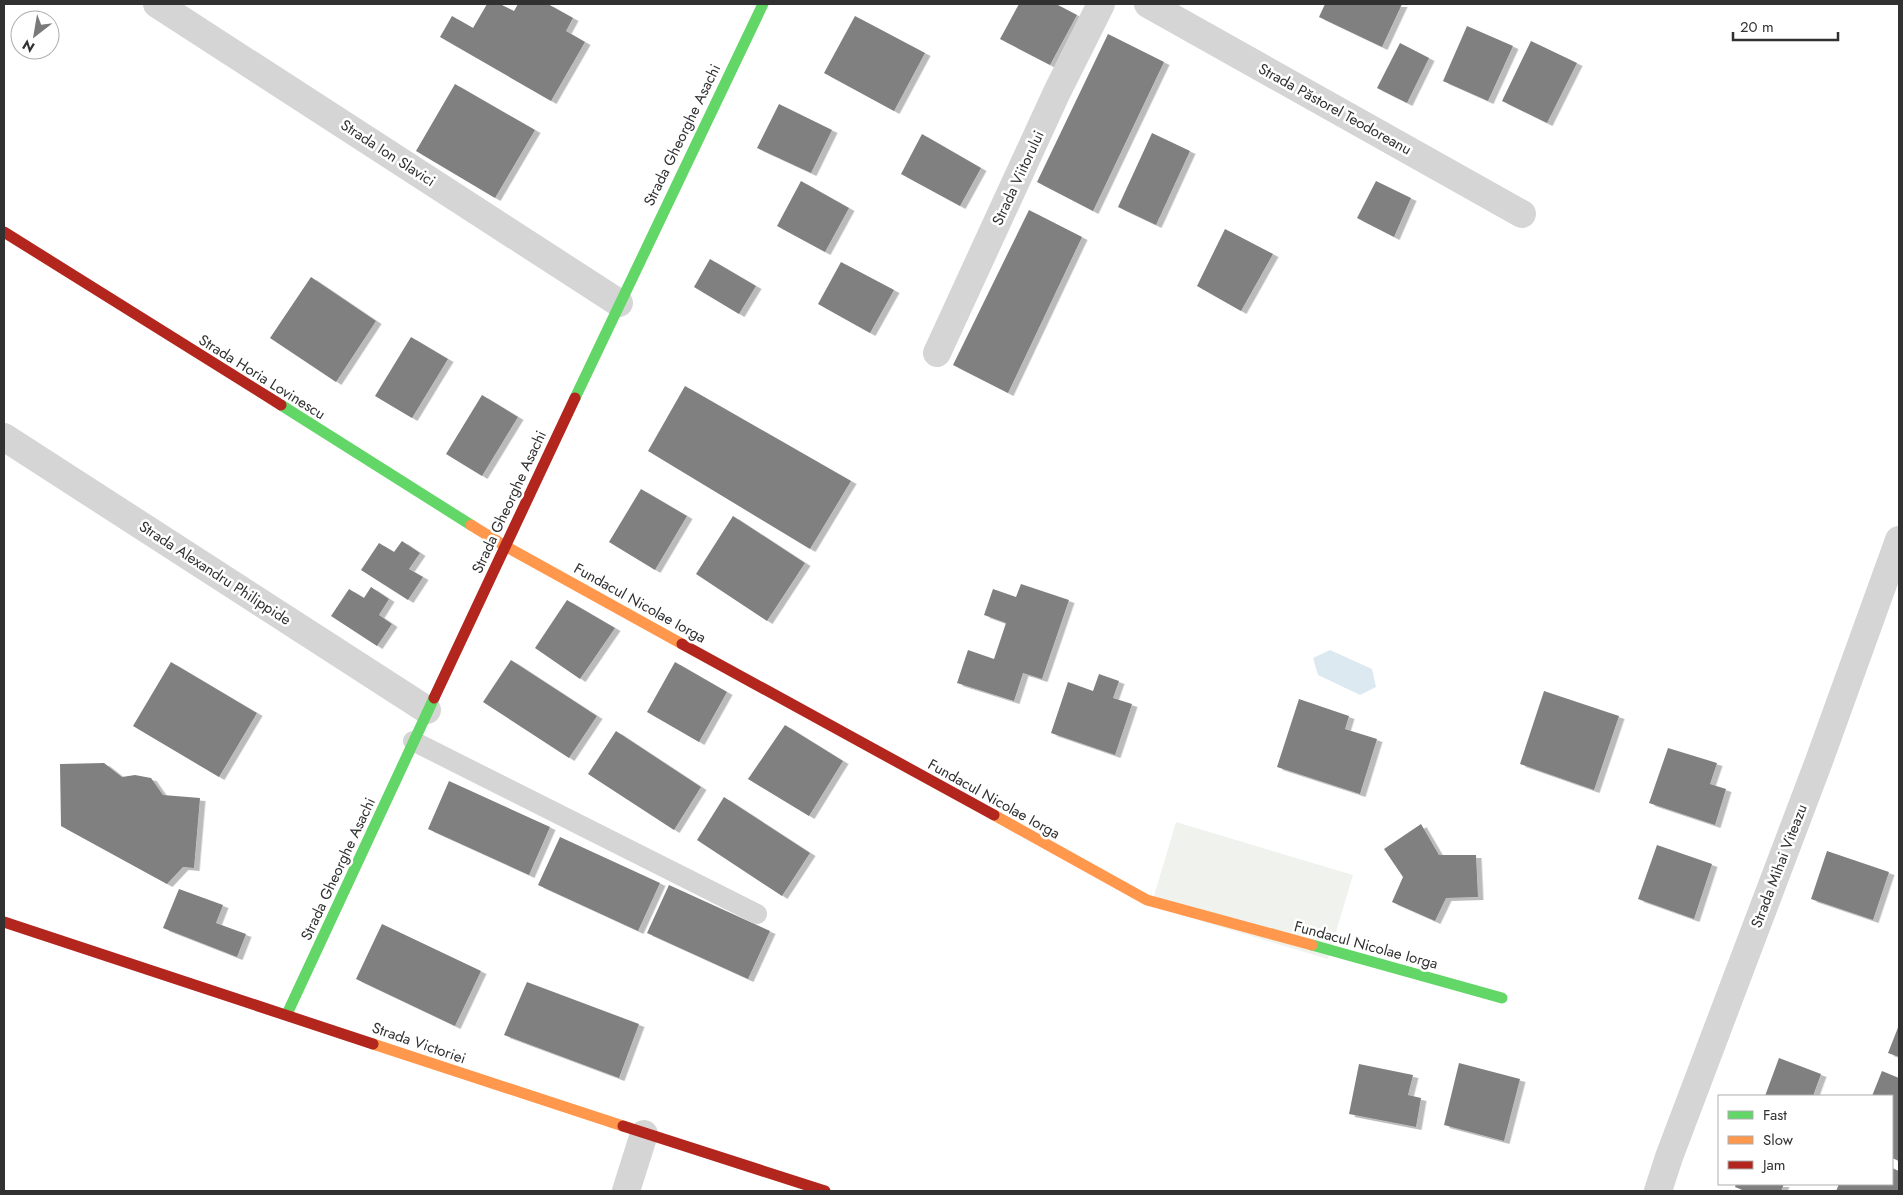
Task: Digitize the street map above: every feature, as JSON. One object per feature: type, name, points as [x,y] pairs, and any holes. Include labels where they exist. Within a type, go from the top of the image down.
[{"type":"street","name":"Strada Ion Slavici","points":[[157,4],[619,303]]},
{"type":"street","name":"Strada Gheorghe Asachi","points":[[287,1014],[427,710],[762,4]]},
{"type":"street","name":"Strada Viitorului","points":[[937,353],[1053,101],[1101,4]]},
{"type":"street","name":"Strada Păstorel Teodoreanu","points":[[1148,4],[1522,214]]},
{"type":"street","name":"Strada Horia Lovinescu","points":[[4,232],[505,546]]},
{"type":"street","name":"Strada Alexandru Philippide","points":[[4,437],[427,710]]},
{"type":"street","name":"Strada Mihai Viteazu","points":[[1658,1191],[1669,1157],[1819,761],[1899,540]]},
{"type":"street","name":"Fundacul Nicolae Iorga","points":[[505,546],[1146,900],[1502,998]]},
{"type":"street","name":"Strada Victoriei","points":[[4,922],[287,1014],[644,1134],[825,1191]]},
{"type":"street","points":[[626,1191],[644,1134]]},
{"type":"lane","points":[[413,740],[756,914]]},
{"type":"shaded area","points":[[1330,650],[1372,669],[1376,687],[1360,695],[1318,675],[1313,658]]},
{"type":"shaded area","points":[[1176,822],[1353,875],[1328,959],[1151,906]]},
{"type":"building","points":[[487,4],[500,4],[514,11],[518,4],[548,4],[573,18],[566,31],[585,42],[551,101],[440,37],[452,16],[473,28]]},
{"type":"building","points":[[1019,4],[1056,4],[1077,15],[1050,65],[1000,39]]},
{"type":"building","points":[[1325,4],[1402,4],[1382,47],[1319,17]]},
{"type":"building","points":[[855,16],[925,53],[894,111],[824,73]]},
{"type":"building","points":[[1467,26],[1513,46],[1488,101],[1443,81]]},
{"type":"building","points":[[1108,34],[1164,62],[1093,211],[1037,182]]},
{"type":"building","points":[[1531,41],[1577,63],[1547,123],[1502,101]]},
{"type":"building","points":[[1400,43],[1429,58],[1407,103],[1377,88]]},
{"type":"building","points":[[455,84],[535,130],[495,198],[416,151]]},
{"type":"building","points":[[779,104],[832,130],[811,173],[757,148]]},
{"type":"building","points":[[1152,133],[1190,151],[1156,225],[1118,207]]},
{"type":"building","points":[[922,134],[981,168],[960,206],[901,174]]},
{"type":"building","points":[[801,181],[849,208],[825,252],[777,226]]},
{"type":"building","points":[[1376,181],[1411,198],[1394,237],[1357,218]]},
{"type":"building","points":[[1029,210],[1082,237],[1008,393],[953,365]]},
{"type":"building","points":[[1225,229],[1273,254],[1241,311],[1197,286]]},
{"type":"building","points":[[710,259],[756,286],[739,314],[694,287]]},
{"type":"building","points":[[841,262],[894,290],[870,333],[818,304]]},
{"type":"building","points":[[311,277],[376,321],[336,382],[270,338]]},
{"type":"building","points":[[411,337],[448,359],[412,418],[375,396]]},
{"type":"building","points":[[685,386],[851,481],[810,549],[648,451]]},
{"type":"building","points":[[482,395],[518,417],[482,476],[446,454]]},
{"type":"building","points":[[641,489],[687,516],[655,570],[609,542]]},
{"type":"building","points":[[733,516],[805,563],[767,621],[696,574]]},
{"type":"building","points":[[402,541],[420,553],[409,569],[423,577],[408,600],[361,570],[379,543],[394,552]]},
{"type":"building","points":[[1021,584],[1069,600],[1042,679],[1023,673],[1014,701],[957,683],[968,650],[994,659],[1006,623],[984,615],[993,589],[1016,597]]},
{"type":"building","points":[[371,587],[389,599],[379,615],[392,624],[377,646],[331,616],[349,589],[364,598]]},
{"type":"building","points":[[567,600],[615,628],[580,679],[535,648]]},
{"type":"building","points":[[511,660],[597,716],[569,758],[483,702]]},
{"type":"building","points":[[171,662],[257,713],[219,777],[133,726]]},
{"type":"building","points":[[675,662],[727,692],[699,742],[647,712]]},
{"type":"building","points":[[1099,674],[1119,681],[1113,698],[1132,704],[1115,755],[1051,733],[1068,682],[1093,691]]},
{"type":"building","points":[[1544,691],[1619,716],[1594,790],[1520,764]]},
{"type":"building","points":[[1299,699],[1349,716],[1345,729],[1377,739],[1360,794],[1277,767]]},
{"type":"building","points":[[785,725],[843,761],[809,816],[748,779]]},
{"type":"building","points":[[616,731],[701,787],[674,830],[588,774]]},
{"type":"building","points":[[1668,748],[1717,763],[1710,784],[1726,789],[1715,825],[1649,803]]},
{"type":"building","points":[[104,763],[122,777],[135,775],[151,778],[163,795],[200,798],[194,868],[183,867],[167,884],[61,826],[60,764]]},
{"type":"building","points":[[449,781],[550,827],[529,875],[428,829]]},
{"type":"building","points":[[724,797],[810,853],[782,896],[697,840]]},
{"type":"building","points":[[1421,824],[1439,855],[1476,855],[1478,897],[1446,898],[1435,921],[1392,902],[1403,877],[1384,849]]},
{"type":"building","points":[[560,837],[660,883],[638,931],[538,885]]},
{"type":"building","points":[[1657,845],[1712,864],[1694,919],[1638,899]]},
{"type":"building","points":[[1827,851],[1889,872],[1873,920],[1811,899]]},
{"type":"building","points":[[669,885],[770,931],[748,979],[647,933]]},
{"type":"building","points":[[179,889],[223,905],[216,923],[246,934],[237,957],[163,928]]},
{"type":"building","points":[[382,924],[481,971],[455,1026],[356,979]]},
{"type":"building","points":[[527,982],[639,1024],[619,1078],[504,1035]]},
{"type":"building","points":[[1899,1025],[1899,1057],[1888,1053]]},
{"type":"building","points":[[1779,1058],[1821,1074],[1813,1095],[1765,1095]]},
{"type":"building","points":[[1459,1063],[1520,1079],[1504,1141],[1444,1125]]},
{"type":"building","points":[[1359,1064],[1413,1075],[1408,1095],[1421,1098],[1416,1127],[1349,1114]]},
{"type":"building","points":[[1882,1071],[1899,1078],[1899,1161],[1893,1158],[1893,1095],[1872,1095]]},
{"type":"building","points":[[1893,1168],[1899,1171],[1898,1191],[1836,1191],[1839,1185],[1893,1185]]},
{"type":"building","points":[[1736,1185],[1784,1185],[1781,1191],[1745,1191],[1735,1187]]},
{"type":"traffic: fast","points":[[575,398],[763,4]]},
{"type":"traffic: fast","points":[[281,405],[471,525]]},
{"type":"traffic: fast","points":[[287,1014],[434,698]]},
{"type":"traffic: fast","points":[[1312,945],[1502,998]]},
{"type":"traffic: slow","points":[[471,525],[505,546],[682,644]]},
{"type":"traffic: slow","points":[[994,815],[1147,900],[1312,945]]},
{"type":"traffic: slow","points":[[373,1044],[623,1126]]},
{"type":"traffic: jam","points":[[4,232],[281,405]]},
{"type":"traffic: jam","points":[[434,698],[575,398]]},
{"type":"traffic: jam","points":[[682,644],[994,815]]},
{"type":"traffic: jam","points":[[4,922],[373,1044]]},
{"type":"traffic: jam","points":[[623,1126],[825,1191]]}]
